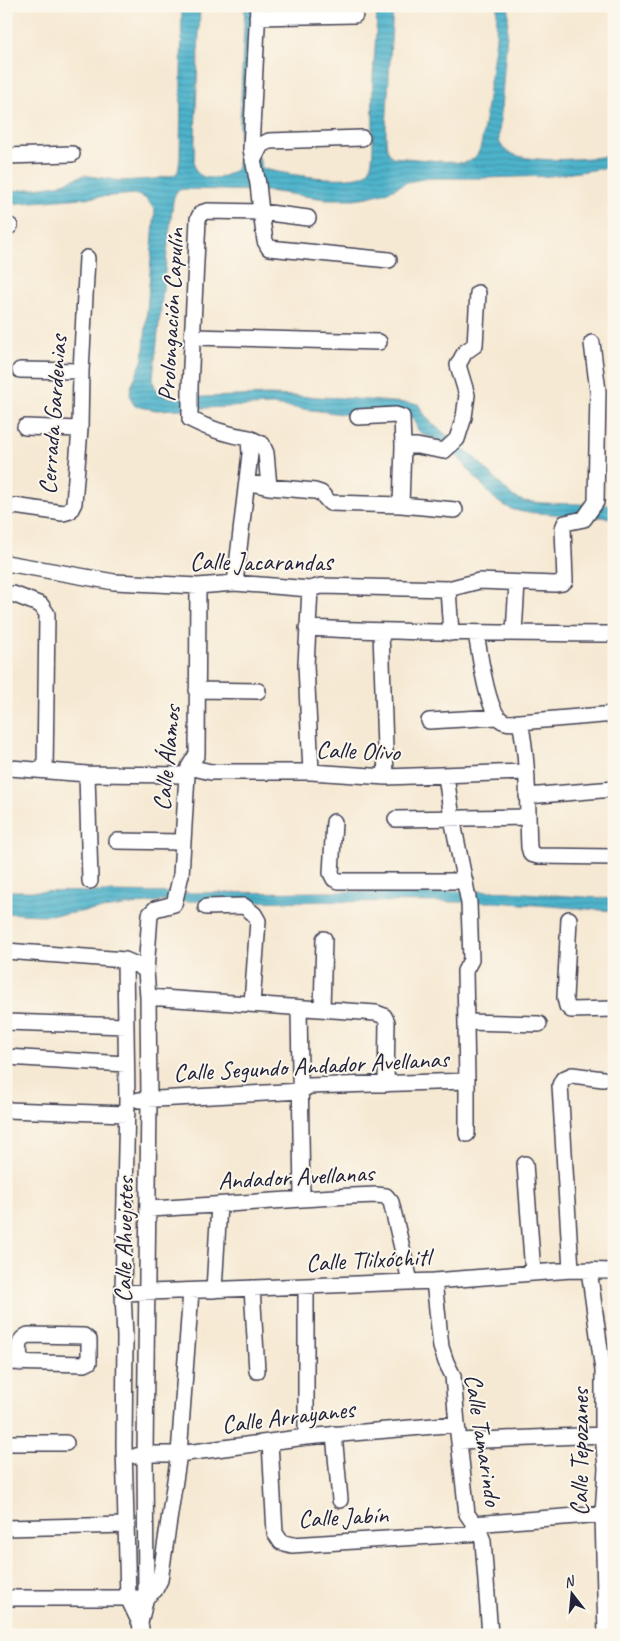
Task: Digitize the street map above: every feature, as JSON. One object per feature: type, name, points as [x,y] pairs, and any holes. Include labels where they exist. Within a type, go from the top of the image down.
[{"type":"street","points":[[355,15],[258,12],[251,149],[258,184],[265,241],[269,248],[389,260]]},
{"type":"street","points":[[254,162],[261,145],[269,141],[362,138]]},
{"type":"street","points":[[6,156],[72,154]]},
{"type":"street","name":"Prolongación Capulín","points":[[249,438],[228,435],[205,427],[190,419],[198,219],[201,213],[207,211],[261,212]]},
{"type":"street","points":[[261,212],[308,218]]},
{"type":"street","name":"Cerrada Gardenias","points":[[6,508],[14,506],[63,513],[70,511],[74,503],[80,429],[87,258]]},
{"type":"street","points":[[403,446],[418,446],[444,451],[457,439],[464,417],[467,394],[458,365],[465,352],[475,345],[478,293]]},
{"type":"street","points":[[193,336],[379,342]]},
{"type":"street","name":"Calle Jacarandas","points":[[6,563],[114,582],[198,586],[235,583],[310,589],[321,586],[448,589],[478,581],[562,584],[565,581],[563,528],[565,523],[584,519],[596,502],[598,391],[592,342]]},
{"type":"street","points":[[20,370],[81,371]]},
{"type":"street","points":[[358,417],[396,415],[402,417],[401,505]]},
{"type":"street","points":[[25,427],[80,429]]},
{"type":"street","points":[[235,583],[250,454],[249,438],[262,444],[266,453],[269,487]]},
{"type":"street","points":[[247,482],[269,487],[315,491],[321,493],[330,503],[401,505],[455,510]]},
{"type":"street","points":[[514,633],[517,583]]},
{"type":"street","name":"Calle Álamos","points":[[181,875],[188,771],[196,754],[198,586]]},
{"type":"street","points":[[310,589],[306,665],[311,772]]},
{"type":"street","points":[[448,589],[451,633]]},
{"type":"street","points":[[13,594],[41,605],[47,614],[45,771]]},
{"type":"street","points":[[307,628],[476,634],[610,634]]},
{"type":"street","points":[[381,632],[386,777]]},
{"type":"street","points":[[476,634],[484,681],[498,717],[502,722],[511,723],[614,714]]},
{"type":"street","points":[[197,690],[258,691]]},
{"type":"street","points":[[429,721],[498,717]]},
{"type":"street","points":[[520,722],[524,739],[527,817],[531,854],[538,856],[614,857]]},
{"type":"street","name":"Calle Olivo","points":[[10,768],[87,774],[188,771],[311,772],[386,777],[526,772]]},
{"type":"street","points":[[87,774],[90,881]]},
{"type":"street","name":"Calle Segundo Andador Avellanas","points":[[6,1110],[127,1107],[149,1099],[301,1091],[309,1086],[467,1081],[465,971],[471,960],[469,903],[452,818],[446,776]]},
{"type":"street","points":[[527,796],[614,789]]},
{"type":"street","points":[[396,819],[527,817]]},
{"type":"street","points":[[334,822],[331,873],[334,879],[339,881],[466,884]]},
{"type":"street","points":[[117,841],[183,842]]},
{"type":"street","name":"Calle Ahuejotes","points":[[141,1629],[146,1598],[145,1454],[149,1209],[148,997],[146,971],[150,914],[155,909],[174,904],[181,875]]},
{"type":"street","points":[[206,907],[244,906],[254,914],[258,922],[252,1004]]},
{"type":"street","points":[[569,919],[565,998],[567,1006],[571,1010],[614,1009]]},
{"type":"street","points":[[322,1009],[324,939]]},
{"type":"street","points":[[6,951],[125,960],[146,971]]},
{"type":"street","name":"Calle Ahuejotes","points":[[125,960],[127,1107],[124,1458],[128,1598],[141,1629]]},
{"type":"street","points":[[148,997],[376,1013],[384,1016],[387,1022],[386,1084]]},
{"type":"street","points":[[299,1008],[302,1198]]},
{"type":"street","points":[[6,1022],[126,1026]]},
{"type":"street","points":[[466,1022],[539,1024]]},
{"type":"street","points":[[6,1057],[126,1064]]},
{"type":"street","points":[[571,1270],[560,1086],[563,1079],[572,1075],[603,1078]]},
{"type":"street","points":[[467,1081],[467,1134]]},
{"type":"street","points":[[525,1164],[533,1273]]},
{"type":"street","name":"Andador Avellanas","points":[[149,1209],[302,1198],[386,1196],[391,1202],[410,1281]]},
{"type":"street","points":[[214,1290],[219,1205]]},
{"type":"street","name":"Calle Tlilxóchitl","points":[[124,1293],[434,1281],[571,1270],[614,1271]]},
{"type":"street","name":"Calle Tepozanes","points":[[589,1270],[608,1405],[603,1435],[610,1468],[603,1514],[609,1548],[606,1635]]},
{"type":"street","name":"Calle Tamarindo","points":[[434,1281],[441,1347],[453,1376],[467,1514],[483,1541],[490,1635]]},
{"type":"street","points":[[306,1286],[306,1437]]},
{"type":"street","points":[[252,1288],[257,1371]]},
{"type":"street","points":[[6,1598],[146,1598],[155,1590],[160,1580],[179,1454],[191,1291]]},
{"type":"street","name":"Calle Arrayanes","points":[[124,1458],[145,1454],[179,1454],[334,1434],[457,1424]]},
{"type":"street","points":[[334,1434],[340,1500]]},
{"type":"street","points":[[459,1441],[603,1435]]},
{"type":"street","name":"Calle Jabín","points":[[270,1442],[275,1533],[281,1542],[292,1545],[603,1514]]},
{"type":"street","points":[[6,1443],[66,1443]]},
{"type":"street","points":[[6,1528],[127,1525]]},
{"type":"water","points":[[182,6],[200,6],[194,163],[196,171],[205,177],[217,178],[224,176],[238,167],[245,6],[262,6],[255,145],[262,168],[284,173],[333,178],[348,178],[367,173],[371,165],[373,147],[373,86],[377,6],[393,6],[386,133],[387,147],[392,157],[464,163],[476,156],[483,134],[496,38],[497,6],[509,6],[499,135],[500,143],[507,151],[534,159],[552,160],[614,156],[614,167],[550,176],[429,178],[407,182],[387,192],[354,199],[326,199],[268,191],[179,190],[175,194],[173,201],[153,377],[156,389],[172,398],[269,395],[418,404],[433,424],[474,457],[512,496],[523,501],[543,503],[614,505],[614,518],[522,512],[511,509],[497,501],[490,494],[450,448],[442,442],[421,433],[413,418],[405,415],[351,415],[272,405],[156,410],[135,406],[130,396],[130,391],[142,362],[144,350],[155,209],[145,198],[135,194],[6,204],[6,192],[58,185],[84,175],[120,181],[155,179],[174,175],[178,172],[180,159]]},
{"type":"water","points":[[6,891],[188,893],[495,891],[614,899],[614,911],[497,902],[161,901],[65,914],[42,915],[6,913]]}]
